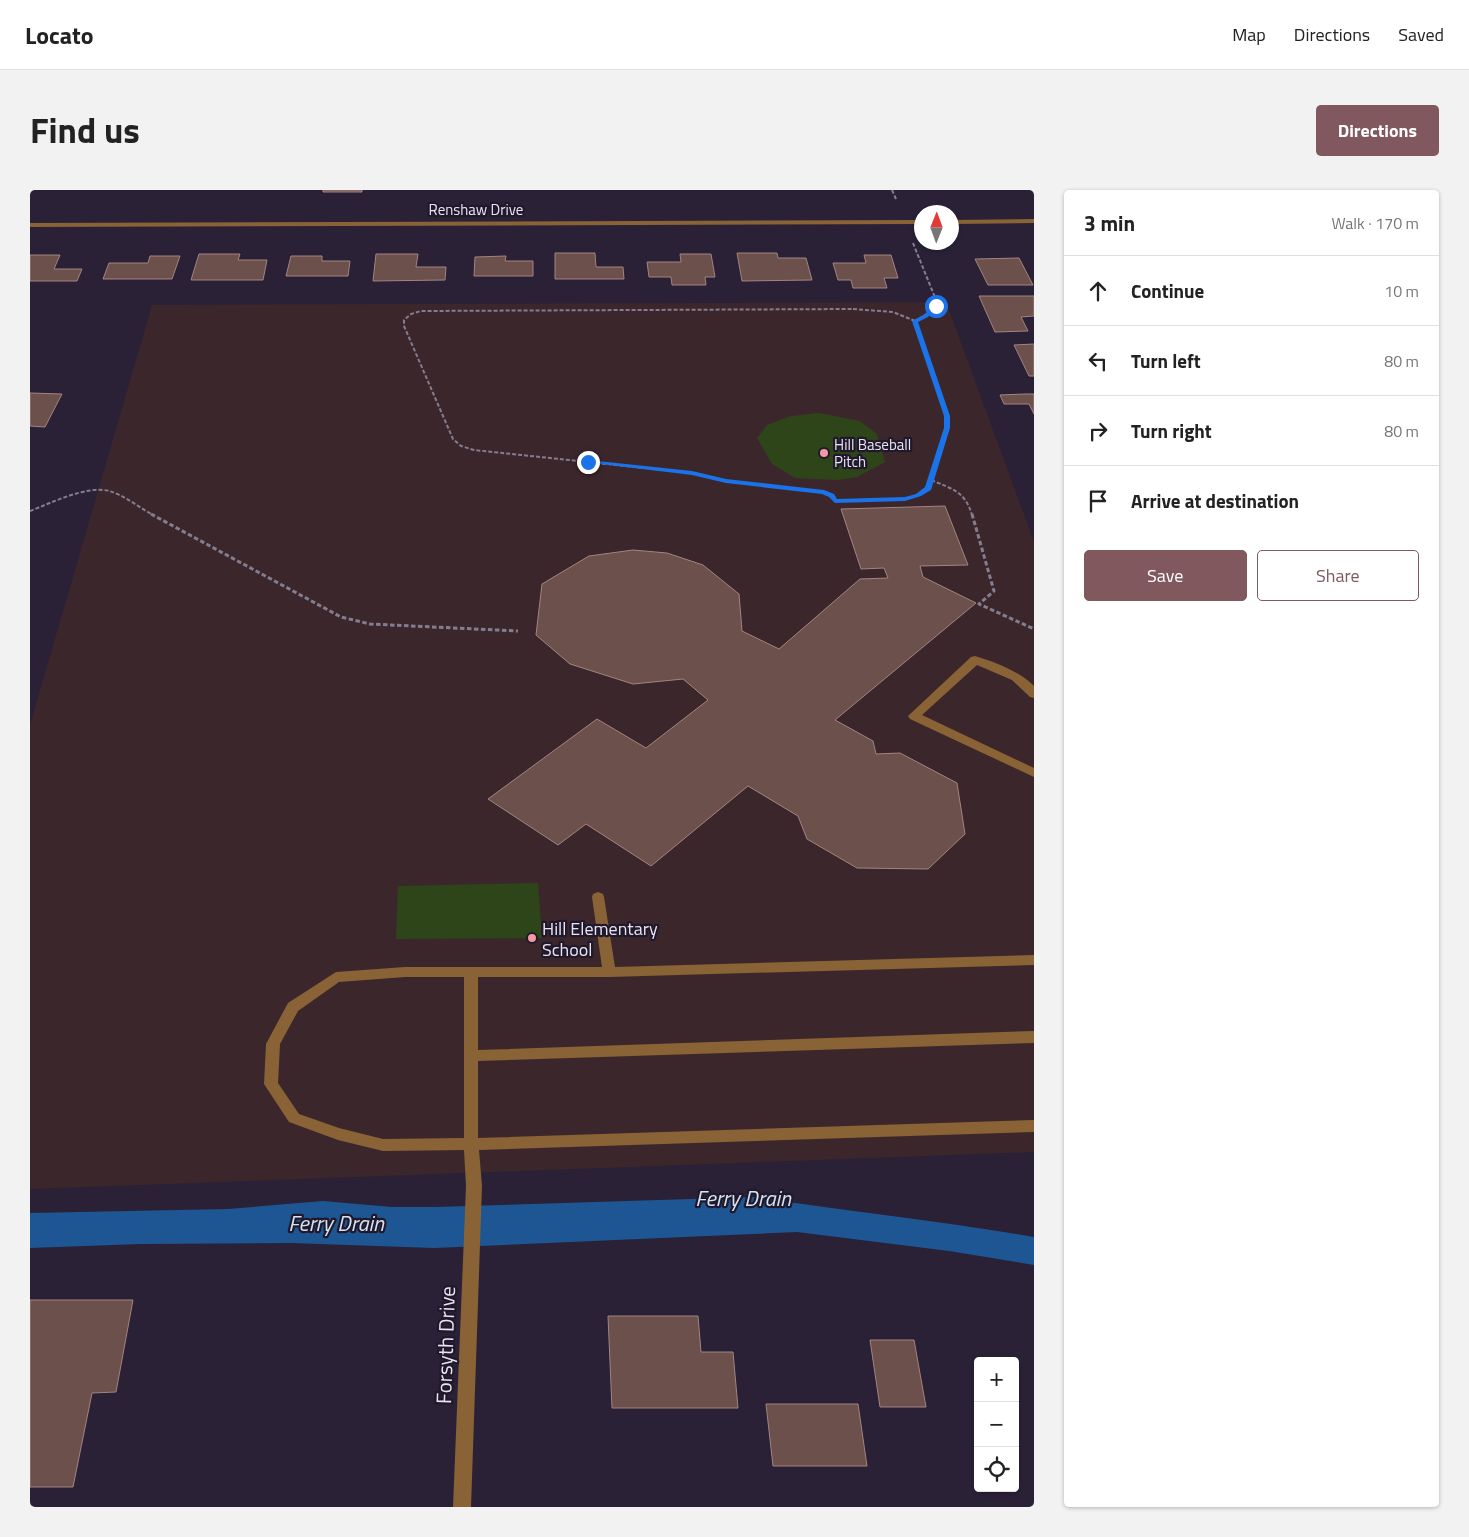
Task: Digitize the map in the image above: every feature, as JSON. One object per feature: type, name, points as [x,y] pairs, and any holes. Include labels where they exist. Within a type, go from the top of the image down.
[{"type":"street","points":[[959,222],[1034,221]]},
{"type":"street","name":"Renshaw Drive","points":[[30,225],[914,222]]},
{"type":"street","points":[[1034,694],[1029,686],[1010,674],[975,660],[914,716],[1034,773]]},
{"type":"street","points":[[598,897],[609,972]]},
{"type":"street","points":[[1034,960],[609,972],[405,972],[336,977],[294,1007],[273,1044],[271,1084],[294,1118],[338,1134],[382,1145],[471,1144],[1034,1126]]},
{"type":"street","name":"Forsyth Drive","points":[[462,1507],[474,1192],[471,1144],[471,972]]},
{"type":"street","points":[[470,1056],[1034,1036]]},
{"type":"path","points":[[909,235],[936,300],[936,306],[932,311],[915,321]]},
{"type":"path","points":[[431,310],[876,310],[902,314],[915,321],[947,416],[947,428],[931,480],[928,488],[918,495],[905,499],[835,501],[832,496],[824,492],[726,481],[692,473],[474,450],[462,446],[454,439],[409,338],[404,320],[411,314],[431,310]]},
{"type":"path","points":[[931,480],[958,491],[969,505],[994,590],[979,604],[1034,629]]},
{"type":"path","points":[[30,511],[85,492],[100,489],[109,491],[341,617],[370,624],[518,631]]},
{"type":"shaded area","name":"Hill Elementary School","points":[[946,302],[1034,542],[1034,1152],[30,1189],[30,725],[152,305]]},
{"type":"green space","name":"Hill Baseball Pitch","points":[[819,413],[860,421],[877,434],[885,462],[857,477],[838,480],[795,478],[772,464],[757,438],[767,425],[791,416]]},
{"type":"green space","points":[[538,883],[542,938],[396,939],[398,886]]},
{"type":"water","name":"Ferry Drain","points":[[754,1197],[1034,1237],[1034,1265],[949,1251],[797,1232],[434,1248],[291,1243],[141,1244],[30,1248],[30,1213],[228,1209],[323,1201],[392,1207],[435,1207]]},
{"type":"building","points":[[323,190],[362,190],[362,192],[323,192]]},
{"type":"building","points":[[555,253],[595,253],[596,267],[623,267],[624,279],[555,279]]},
{"type":"building","points":[[737,253],[777,253],[778,258],[806,258],[812,280],[742,281]]},
{"type":"building","points":[[199,254],[240,254],[238,260],[267,260],[263,280],[191,280]]},
{"type":"building","points":[[376,254],[418,254],[416,267],[446,267],[445,280],[373,281]]},
{"type":"building","points":[[680,254],[711,254],[715,277],[705,277],[706,285],[672,285],[671,277],[649,277],[647,262],[681,262]]},
{"type":"building","points":[[30,255],[60,255],[54,269],[82,269],[77,281],[30,281]]},
{"type":"building","points":[[864,255],[891,255],[898,278],[884,278],[887,288],[853,288],[851,280],[838,280],[833,263],[866,263]]},
{"type":"building","points":[[150,256],[180,256],[172,279],[103,279],[109,263],[148,263]]},
{"type":"building","points":[[291,256],[322,256],[322,261],[350,261],[348,276],[286,276]]},
{"type":"building","points":[[506,256],[505,261],[533,261],[533,276],[474,276],[475,257]]},
{"type":"building","points":[[1019,258],[1033,285],[988,285],[975,259]]},
{"type":"building","points":[[979,296],[1034,296],[1034,316],[1021,317],[1028,331],[995,332]]},
{"type":"building","points":[[1034,344],[1034,376],[1029,376],[1014,345]]},
{"type":"building","points":[[30,393],[62,394],[45,427],[30,426]]},
{"type":"building","points":[[1034,394],[1034,414],[1029,404],[1004,404],[1000,395]]},
{"type":"building","points":[[945,506],[968,565],[920,566],[923,577],[976,603],[835,720],[873,741],[876,754],[900,753],[957,783],[965,834],[928,869],[857,868],[807,839],[798,816],[748,786],[651,866],[586,824],[558,845],[488,799],[597,719],[646,748],[708,700],[683,679],[633,684],[570,664],[536,635],[542,584],[589,556],[633,550],[667,553],[703,565],[739,594],[742,631],[779,649],[860,579],[888,578],[884,568],[861,569],[841,509]]},
{"type":"building","points":[[30,1300],[133,1300],[116,1392],[92,1393],[73,1487],[30,1487]]},
{"type":"building","points":[[608,1316],[698,1316],[701,1352],[733,1352],[738,1408],[612,1408]]},
{"type":"building","points":[[870,1340],[914,1340],[926,1407],[880,1407]]},
{"type":"building","points":[[766,1404],[858,1404],[867,1466],[773,1466]]},
{"type":"place","name":"Hill Baseball Pitch","points":[[824,453]]},
{"type":"place","name":"Hill Elementary School","points":[[532,938]]},
{"type":"route","points":[[588,462],[692,473],[726,481],[824,492],[832,496],[835,501],[905,499],[918,495],[928,488],[947,428],[947,416],[915,321],[926,316],[936,306]]}]
